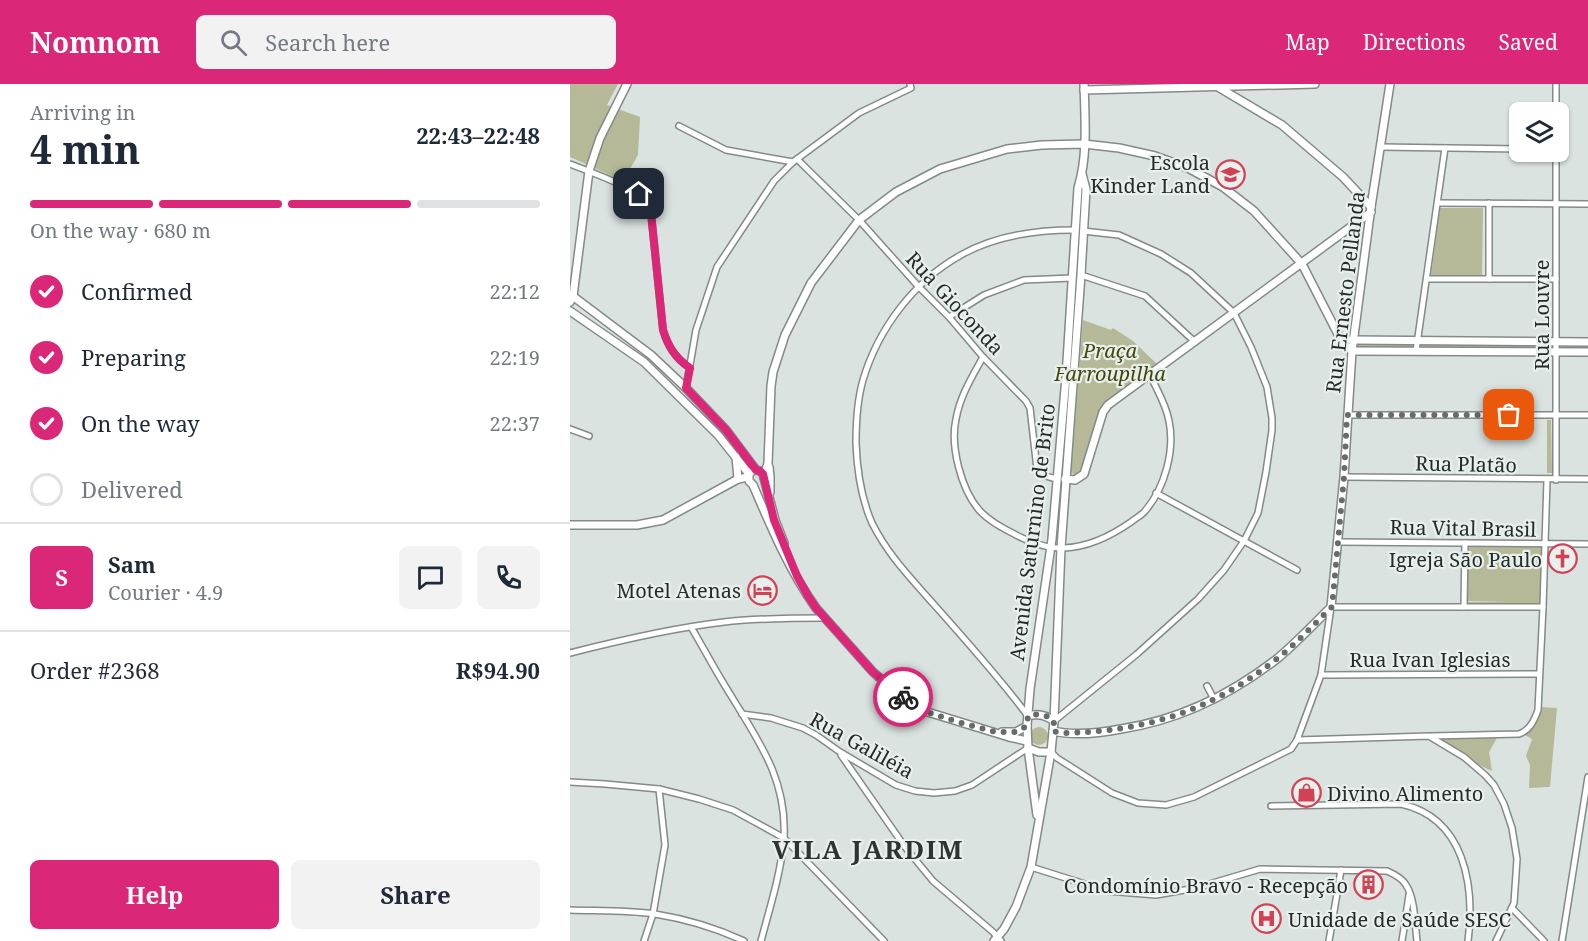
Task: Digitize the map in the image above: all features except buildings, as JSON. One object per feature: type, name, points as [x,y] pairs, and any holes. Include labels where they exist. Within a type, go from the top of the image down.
[{"type":"main road","points":[[627,84],[600,138],[589,171],[571,297],[651,355],[686,388],[726,430],[753,473]]},
{"type":"main road","points":[[1084,87],[1315,84]]},
{"type":"main road","name":"Rua Ernesto Pellanda","points":[[1332,607],[1344,477],[1352,351],[1390,84]]},
{"type":"main road","points":[[1057,479],[1075,480],[1084,474],[1105,409],[1302,264],[1371,209],[1343,177],[1282,125],[1217,86]]},
{"type":"main road","name":"Avenida Saturnino de Brito","points":[[1038,823],[1028,744],[1029,689],[1051,547],[1066,377],[1074,230],[1078,188],[1082,174],[1084,87]]},
{"type":"main road","points":[[770,497],[768,461],[773,372],[785,335],[811,283],[859,220],[901,188],[940,169],[1007,149],[1084,144],[1119,148],[1155,156],[1188,168],[1223,187],[1254,211],[1302,264],[1342,342],[1352,351],[1588,352]]},
{"type":"main road","name":"Avenida Saturnino de Brito","points":[[998,940],[1016,907],[1031,867],[1051,752],[1086,189],[1082,174]]},
{"type":"main road","points":[[1072,275],[1081,275]]},
{"type":"main road","points":[[570,310],[644,362],[753,473]]},
{"type":"main road","points":[[1342,342],[1354,340],[1588,342]]},
{"type":"main road","points":[[736,457],[738,479]]},
{"type":"main road","points":[[768,461],[753,473],[749,481],[753,485],[786,559],[808,596],[873,672],[921,710],[996,732],[1028,744],[1039,752],[1051,752]]},
{"type":"main road","points":[[753,485],[760,484],[764,478],[768,461]]},
{"type":"main road","points":[[570,525],[638,525],[663,520],[738,479],[762,472],[774,520],[797,576]]},
{"type":"main road","points":[[1053,731],[1086,733],[1111,731],[1151,724],[1185,713],[1243,683],[1279,657],[1332,607]]},
{"type":"main road","points":[[1028,716],[1041,714],[1054,721]]},
{"type":"main road","points":[[996,732],[1016,732],[1027,726]]},
{"type":"street","points":[[1556,84],[1556,102]]},
{"type":"street","points":[[686,388],[696,330],[717,267],[774,181],[795,160],[859,113],[911,86]]},
{"type":"street","points":[[679,126],[726,150],[795,160]]},
{"type":"street","points":[[1380,147],[1509,149]]},
{"type":"street","points":[[1416,351],[1445,148]]},
{"type":"street","name":"Rua Gioconda","points":[[795,160],[859,220],[1028,404],[1037,469],[1046,477],[1057,479]]},
{"type":"street","name":"Rua Louvre","points":[[1556,162],[1556,480]]},
{"type":"street","points":[[570,164],[639,194],[648,202],[663,330],[673,353],[690,368]]},
{"type":"street","points":[[1438,203],[1588,204]]},
{"type":"street","points":[[1489,279],[1490,203]]},
{"type":"street","points":[[1028,716],[901,569],[872,523],[857,465],[857,408],[862,382],[874,350],[918,286],[946,264],[991,242],[1029,232],[1074,230]]},
{"type":"street","points":[[1054,721],[1137,654],[1198,599],[1224,570],[1244,541],[1258,513],[1266,472],[1272,418],[1267,387],[1234,313],[1191,273],[1161,254],[1119,235],[1083,231]]},
{"type":"street","points":[[949,317],[984,295],[1024,280],[1072,275]]},
{"type":"street","points":[[1081,275],[1145,296],[1195,342]]},
{"type":"street","points":[[1427,279],[1556,279]]},
{"type":"street","points":[[983,357],[962,396],[955,422],[956,458],[963,483],[978,509],[999,526],[1024,539],[1051,547],[1062,548],[1092,543],[1119,530],[1145,511],[1156,493],[1167,467],[1171,440],[1170,421],[1165,405],[1150,375]]},
{"type":"street","points":[[1347,415],[1588,415]]},
{"type":"street","points":[[570,429],[589,436]]},
{"type":"street","name":"Rua Platão","points":[[1344,477],[1588,479]]},
{"type":"street","points":[[1297,740],[1519,734],[1531,725],[1538,710],[1546,480]]},
{"type":"street","points":[[1156,493],[1297,570]]},
{"type":"street","name":"Rua Vital Brasil","points":[[1338,542],[1588,544]]},
{"type":"street","points":[[1464,607],[1465,543]]},
{"type":"street","points":[[1332,607],[1543,607]]},
{"type":"street","name":"Rua Ernesto Pellanda","points":[[1051,752],[1112,793],[1138,803],[1166,805],[1194,797],[1291,749],[1297,740],[1321,675],[1332,607]]},
{"type":"street","points":[[570,653],[642,635],[724,622],[825,618]]},
{"type":"street","points":[[691,627],[766,753],[777,779],[783,809],[783,838],[776,887],[761,941]]},
{"type":"street","name":"Rua Ivan Iglesias","points":[[1321,675],[1539,674]]},
{"type":"street","points":[[1207,686],[1214,699]]},
{"type":"street","name":"Rua Galiléia","points":[[742,714],[771,718],[794,725],[816,735],[840,752],[896,784],[915,791],[934,793],[955,791],[972,786],[1028,744]]},
{"type":"street","points":[[1429,736],[1464,758],[1485,775],[1500,797],[1512,828],[1517,866],[1515,895],[1512,908],[1496,941]]},
{"type":"street","points":[[840,752],[905,847],[933,881],[998,940]]},
{"type":"street","points":[[1562,941],[1588,777]]},
{"type":"street","points":[[570,782],[659,789],[733,810],[783,838],[884,941]]},
{"type":"street","points":[[644,941],[653,914],[666,845],[659,789]]},
{"type":"street","points":[[1271,806],[1401,804],[1416,807],[1430,815],[1448,832],[1465,867],[1470,892],[1471,920],[1468,941]]},
{"type":"street","points":[[1580,827],[1588,828]]},
{"type":"street","points":[[1504,832],[1512,828]]},
{"type":"street","points":[[1031,867],[1107,891],[1156,895],[1196,888],[1260,869],[1387,871],[1398,876],[1410,892],[1417,941]]},
{"type":"street","points":[[1329,941],[1341,870]]},
{"type":"street","points":[[1402,941],[1410,892]]},
{"type":"street","points":[[1512,908],[1544,941]]},
{"type":"street","points":[[570,910],[653,914],[696,922],[744,941]]},
{"type":"green space","points":[[570,84],[618,84],[607,105],[640,117],[638,155],[623,181],[570,157]]},
{"type":"green space","points":[[1440,208],[1483,208],[1482,275],[1431,275]]},
{"type":"green space","name":"Praça Farroupilha","points":[[1083,320],[1111,330],[1113,328],[1133,341],[1157,364],[1101,406],[1082,472],[1076,476],[1071,472]]},
{"type":"green space","points":[[1355,341],[1414,343],[1412,349],[1354,350]]},
{"type":"green space","points":[[1419,342],[1550,344],[1550,350],[1419,350]]},
{"type":"green space","points":[[1547,420],[1551,420],[1552,473],[1547,473]]},
{"type":"green space","points":[[1466,543],[1540,545],[1541,547],[1543,545],[1542,605],[1467,605],[1467,602],[1509,602],[1467,601],[1468,546]]},
{"type":"green space","points":[[1540,707],[1557,708],[1550,787],[1529,788],[1530,765],[1526,756],[1532,739],[1525,735]]},
{"type":"green space","points":[[1035,727],[1043,727],[1048,732],[1046,743],[1035,745],[1030,740],[1030,732]]},
{"type":"green space","points":[[1498,736],[1489,752],[1492,771],[1437,738]]},
{"type":"way so far","points":[[903,697],[921,710],[996,732],[1016,732],[1027,726],[1028,716],[1041,714],[1054,721],[1053,731],[1061,733],[1111,731],[1151,724],[1203,705],[1243,683],[1279,657],[1332,607],[1344,477],[1347,415],[1509,415]]},
{"type":"place","name":"Escola Kinder Land","points":[[1231,174]]},
{"type":"place","name":"Igreja São Paulo","points":[[1563,559]]},
{"type":"place","name":"Motel Atenas","points":[[762,590]]},
{"type":"place","name":"Divino Alimento","points":[[1306,793]]},
{"type":"place","name":"Condomínio Bravo - Recepção","points":[[1369,885]]},
{"type":"place","name":"Unidade de Saúde SESC","points":[[1267,919]]},
{"type":"district","name":"VILA JARDIM","points":[[868,849]]},
{"type":"route","points":[[639,194],[648,202],[651,213],[663,330],[673,353],[690,368],[686,388],[726,430],[756,470],[763,474],[774,520],[797,576],[816,608],[873,672],[903,697]]}]
